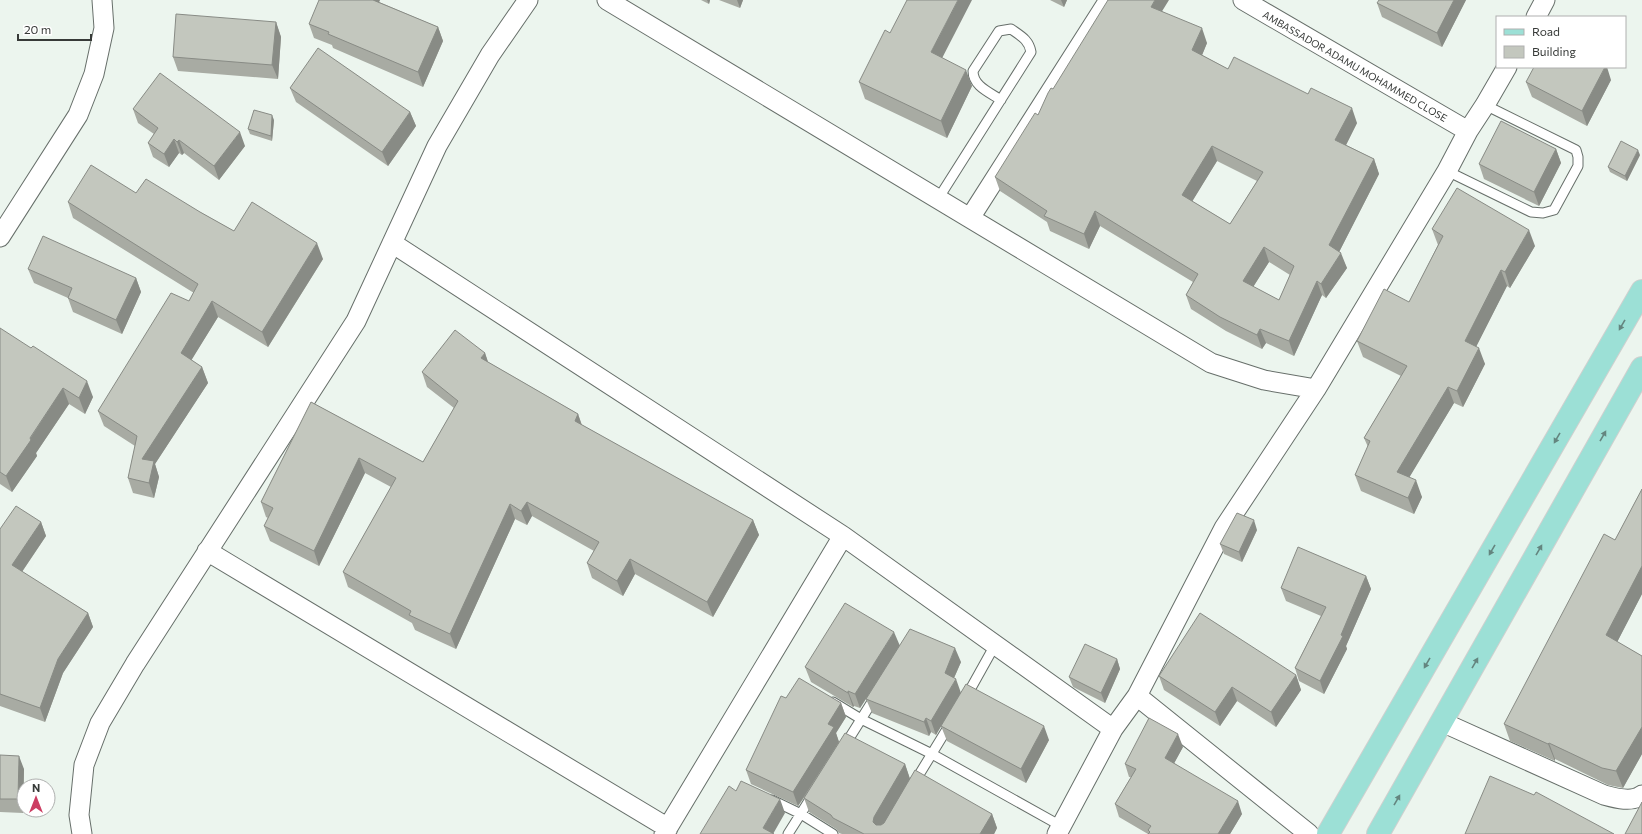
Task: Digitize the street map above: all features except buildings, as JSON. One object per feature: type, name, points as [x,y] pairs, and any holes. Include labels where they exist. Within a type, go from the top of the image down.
[{"type":"main road","points":[[1328,834],[1642,291]]},
{"type":"main road","points":[[1378,834],[1642,368]]},
{"type":"street","points":[[2,232],[78,115],[94,74],[104,28],[102,0]]},
{"type":"street","points":[[82,834],[79,815],[84,765],[100,724],[135,664],[356,321],[437,146],[490,55],[528,0]]},
{"type":"street","points":[[607,0],[1211,363],[1264,380],[1316,390]]},
{"type":"street","points":[[970,218],[1109,0]]},
{"type":"street","name":"AMBASSADOR ADAMU MOHAMMED CLOSE","points":[[1243,0],[1468,131]]},
{"type":"street","points":[[1537,16],[1545,0]]},
{"type":"street","points":[[1059,830],[1113,730],[1137,696],[1224,528],[1316,390],[1447,171],[1468,131],[1506,68]]},
{"type":"street","points":[[392,243],[843,536],[1113,730]]},
{"type":"street","points":[[207,551],[666,831],[843,536]]},
{"type":"street","points":[[1137,696],[1309,834]]},
{"type":"street","points":[[1442,722],[1604,796],[1624,799],[1639,798],[1642,795]]},
{"type":"lane","points":[[938,199],[1031,52],[1030,44],[1011,29],[998,31],[972,71],[976,83],[1000,100]]},
{"type":"lane","points":[[1447,171],[1531,212],[1543,213],[1554,210],[1578,166],[1576,150],[1485,105]]},
{"type":"lane","points":[[962,703],[995,645]]},
{"type":"lane","points":[[840,753],[882,686]]},
{"type":"lane","points":[[822,696],[861,719],[932,754],[1059,830]]},
{"type":"lane","points":[[908,794],[955,716]]},
{"type":"lane","points":[[788,834],[818,787]]},
{"type":"lane","points":[[765,797],[801,814],[833,834]]}]
